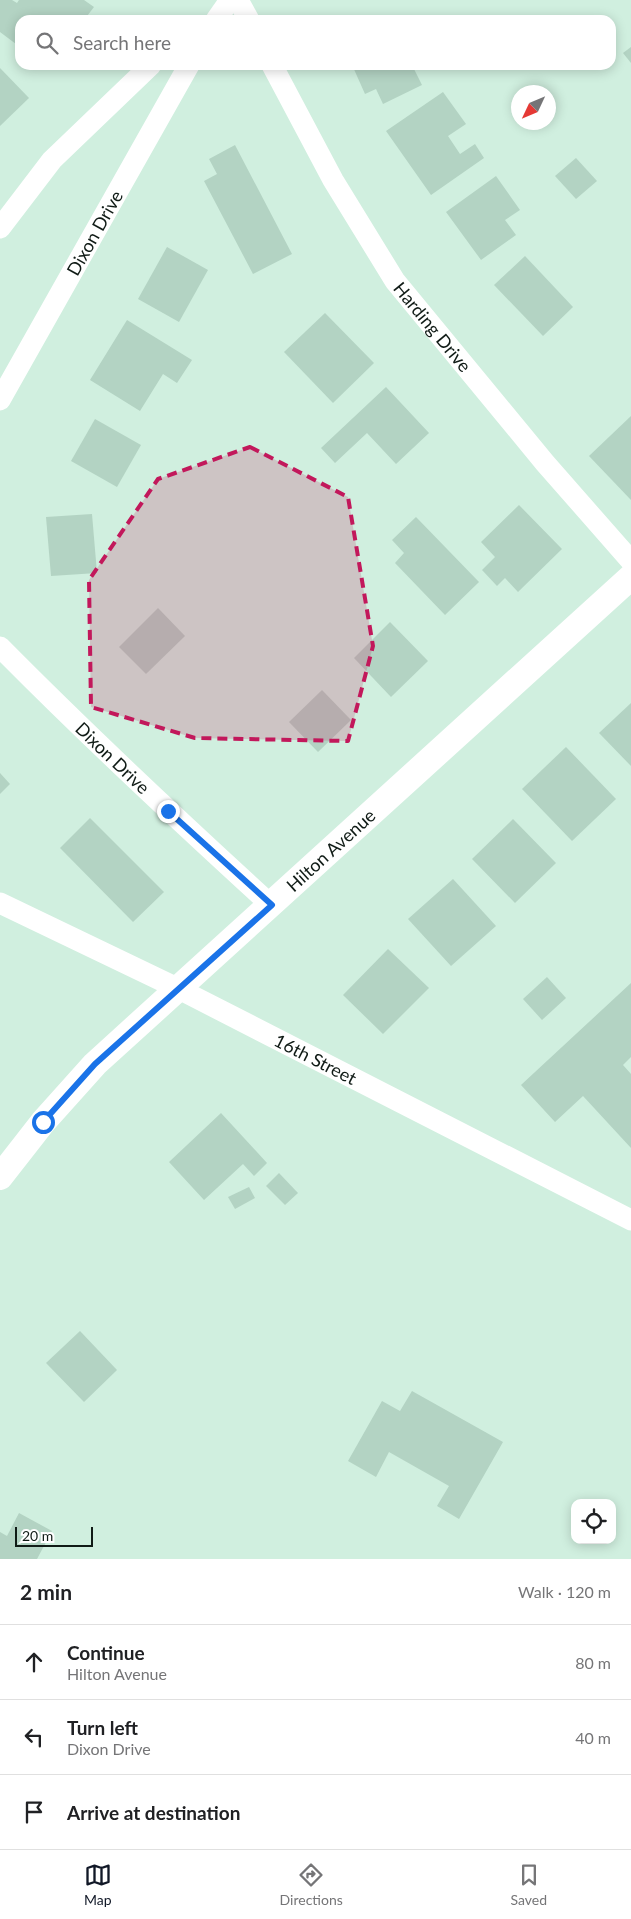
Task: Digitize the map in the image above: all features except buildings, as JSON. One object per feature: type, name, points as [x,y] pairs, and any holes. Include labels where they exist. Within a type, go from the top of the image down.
[{"type":"street","points":[[220,15],[230,0]]},
{"type":"street","points":[[238,0],[246,15]]},
{"type":"street","points":[[0,228],[52,160],[146,70]]},
{"type":"street","name":"Dixon Drive","points":[[0,400],[186,70]]},
{"type":"street","name":"Harding Drive","points":[[275,70],[334,180],[395,281],[545,463],[631,561]]},
{"type":"street","name":"Hilton Avenue","points":[[0,1177],[43,1122],[95,1064],[631,577]]},
{"type":"street","name":"Dixon Drive","points":[[0,647],[154,798],[272,905]]},
{"type":"street","name":"16th Street","points":[[0,903],[177,988],[631,1220]]},
{"type":"highlighted area","points":[[250,447],[348,497],[373,646],[348,741],[195,738],[91,707],[89,580],[158,479]]},
{"type":"route","points":[[43,1122],[95,1064],[177,988],[272,905],[168,811]]}]
